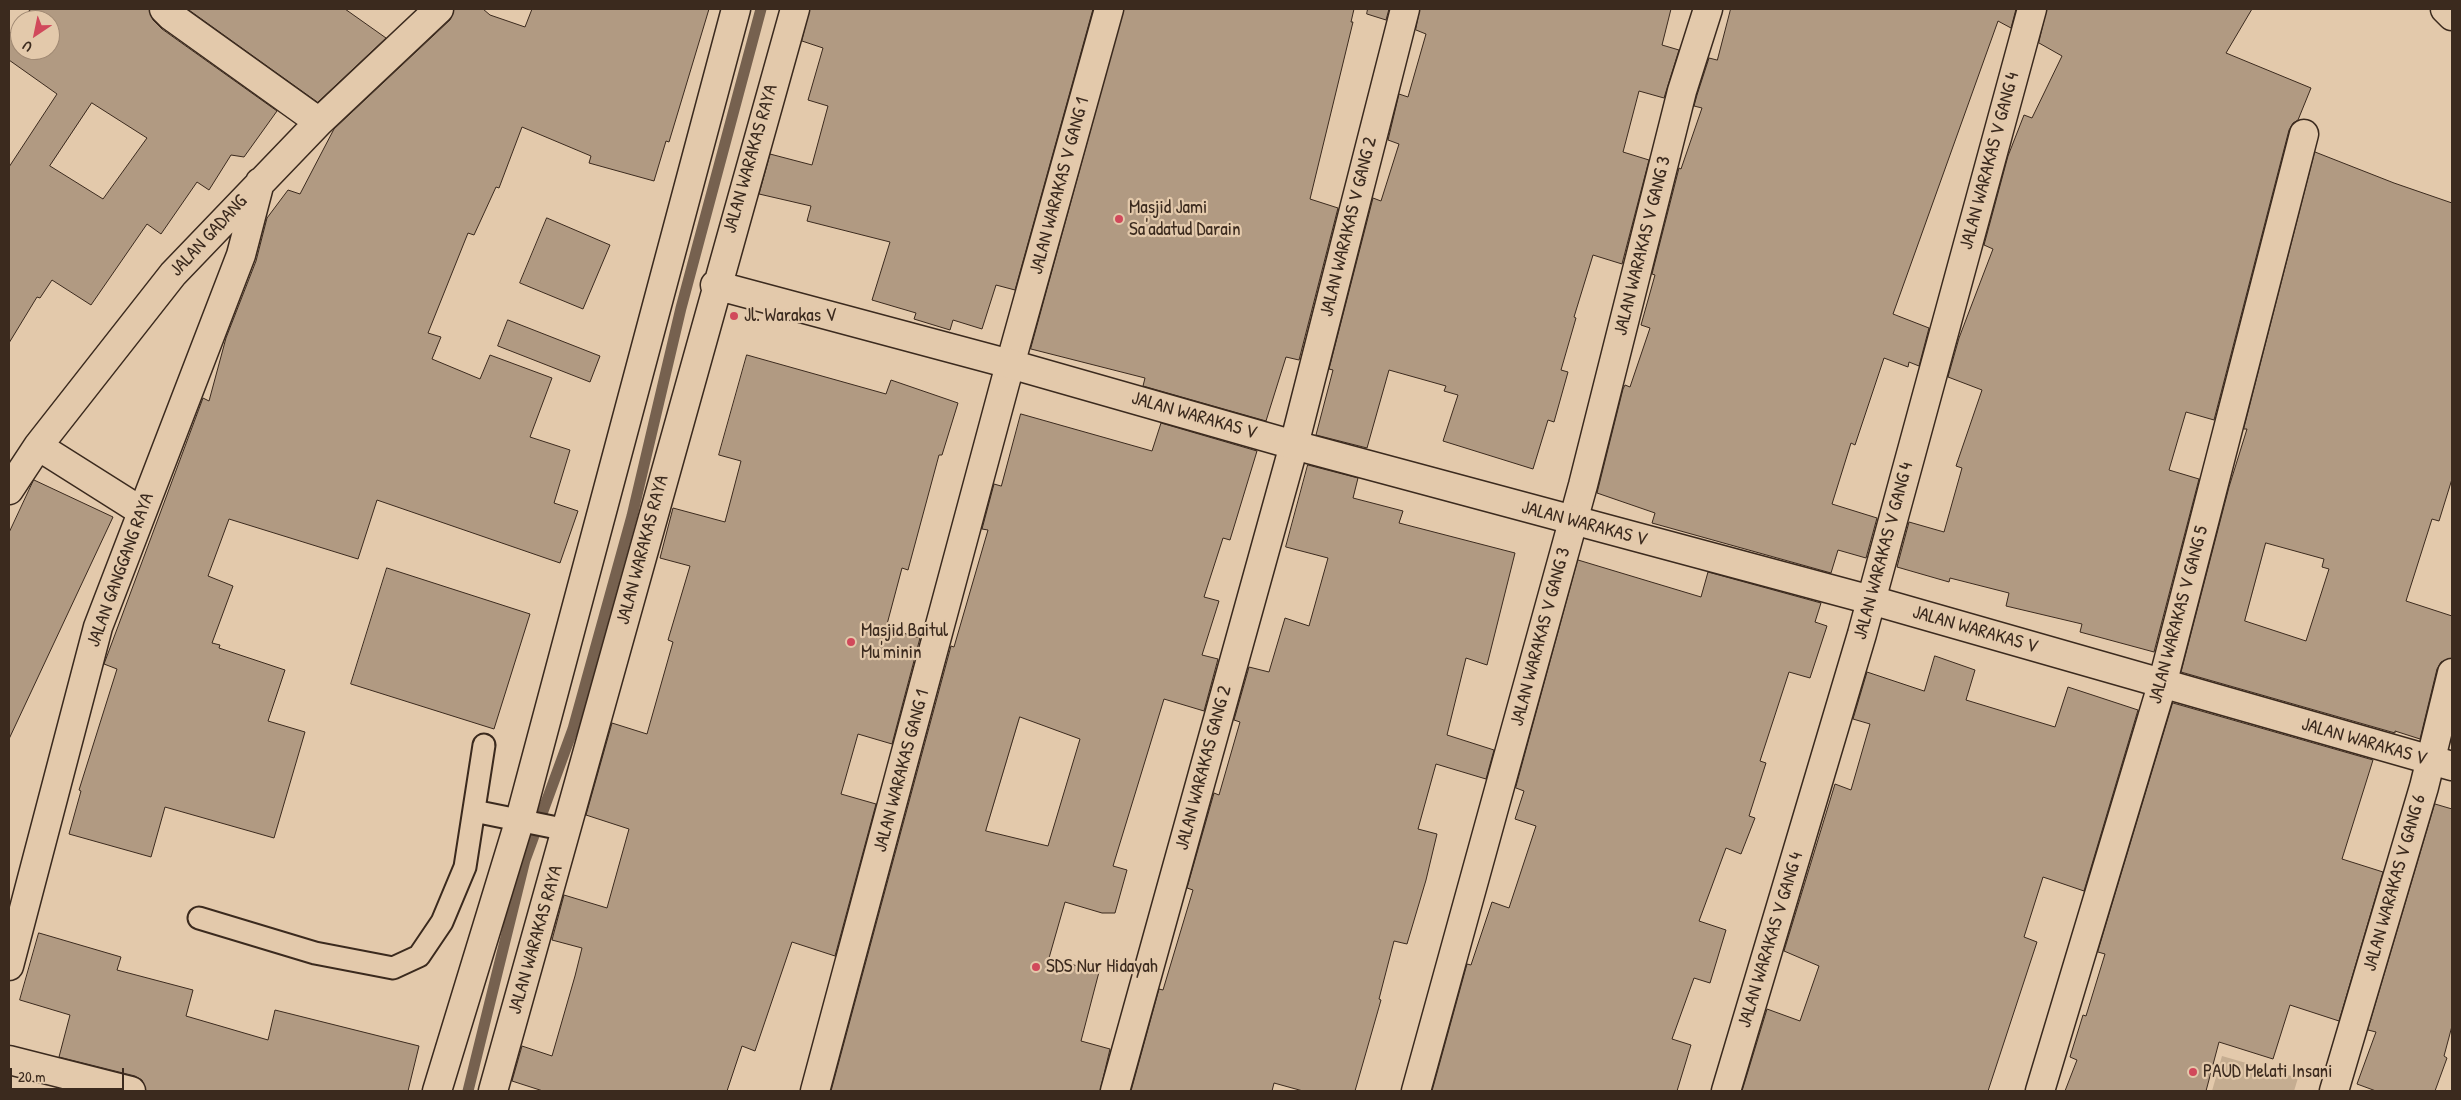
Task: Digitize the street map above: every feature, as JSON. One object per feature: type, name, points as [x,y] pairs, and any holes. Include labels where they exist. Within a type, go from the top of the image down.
[{"type":"main road","points":[[9,18],[15,9]]},
{"type":"main road","points":[[164,9],[171,16],[319,122]]},
{"type":"main road","name":"JALAN GADANG","points":[[9,490],[38,446],[173,274],[319,122],[439,9]]},
{"type":"main road","points":[[437,1091],[524,820],[736,9]]},
{"type":"main road","name":"JALAN WARAKAS RAYA","points":[[493,1091],[562,829],[715,285],[795,9]]},
{"type":"main road","name":"JALAN WARAKAS V GANG 1","points":[[1010,364],[1109,9]]},
{"type":"main road","name":"JALAN WARAKAS V GANG 2","points":[[1294,445],[1405,9]]},
{"type":"main road","name":"JALAN WARAKAS V GANG 3","points":[[1416,1091],[1583,485],[1682,91],[1708,9]]},
{"type":"main road","name":"JALAN WARAKAS V GANG 4","points":[[1726,1091],[1871,600],[2032,9]]},
{"type":"main road","points":[[2445,9],[2452,16]]},
{"type":"main road","name":"JALAN WARAKAS V GANG 5","points":[[2040,1091],[2162,685],[2304,134]]},
{"type":"main road","name":"JALAN GANGGANG RAYA","points":[[9,966],[13,923],[98,627],[240,255],[260,182]]},
{"type":"main road","name":"JALAN WARAKAS V","points":[[715,285],[1010,364],[1294,445],[1871,600],[2441,764]]},
{"type":"main road","name":"JALAN WARAKAS GANG 1","points":[[815,1091],[1010,364]]},
{"type":"main road","name":"JALAN WARAKAS GANG 2","points":[[1116,1091],[1294,445]]},
{"type":"main road","points":[[38,446],[141,511]]},
{"type":"main road","name":"JALAN WARAKAS V GANG 6","points":[[2334,1091],[2441,764],[2452,673]]},
{"type":"main road","points":[[9,1060],[131,1091]]},
{"type":"lane","points":[[199,918],[315,953],[393,968],[419,956],[442,922],[465,867],[484,745]]},
{"type":"lane","points":[[474,811],[562,829]]},
{"type":"shaded area","points":[[2222,1056],[2298,1078],[2294,1091],[2212,1091]]},
{"type":"building","points":[[30,9],[149,9],[153,20],[162,29],[277,111],[244,157],[231,155],[209,190],[197,182],[161,234],[147,224],[91,305],[52,280],[40,298],[37,297],[9,343],[9,167],[57,94],[9,60],[9,35],[10,60],[60,60],[60,10]],"holes":[[[92,103],[147,138],[103,199],[50,166]]]},
{"type":"building","points":[[188,9],[345,9],[386,38],[318,102]]},
{"type":"building","points":[[454,9],[483,9],[490,15],[525,27],[532,9],[709,9],[669,142],[666,141],[654,181],[589,163],[591,156],[522,127],[499,188],[496,187],[474,235],[468,233],[428,333],[441,337],[432,359],[480,379],[490,355],[552,378],[530,437],[570,450],[554,503],[578,511],[560,563],[377,500],[358,559],[229,519],[208,576],[233,586],[212,643],[220,645],[219,648],[285,670],[268,721],[305,732],[274,838],[165,807],[151,857],[69,834],[81,791],[79,790],[117,669],[104,664],[203,398],[209,401],[226,338],[256,261],[267,218],[288,190],[300,194],[334,129],[450,20]]},
{"type":"building","points":[[810,9],[1093,9],[1015,290],[996,285],[982,329],[953,320],[950,330],[914,319],[916,313],[872,300],[890,242],[807,221],[811,206],[759,194],[770,154],[812,165],[828,106],[808,100],[823,48],[802,41]]},
{"type":"building","points":[[1124,9],[1354,9],[1351,22],[1353,22],[1310,199],[1338,208],[1299,360],[1286,357],[1266,421],[1143,386],[1145,378],[1031,349]]},
{"type":"building","points":[[1368,9],[1389,9],[1386,20],[1367,14]]},
{"type":"building","points":[[1420,9],[1671,9],[1662,45],[1679,50],[1664,98],[1639,91],[1623,152],[1649,160],[1622,264],[1593,255],[1574,317],[1576,318],[1561,370],[1568,372],[1554,422],[1548,420],[1533,469],[1443,441],[1458,395],[1444,391],[1446,386],[1389,370],[1367,448],[1316,435],[1333,370],[1329,369],[1373,198],[1381,201],[1399,144],[1388,140],[1399,94],[1408,97],[1426,34],[1416,30]]},
{"type":"building","points":[[1731,9],[2016,9],[2011,28],[1998,21],[1893,314],[1929,328],[1919,366],[1909,362],[1908,367],[1884,358],[1855,445],[1851,443],[1832,504],[1877,518],[1866,558],[1838,550],[1831,573],[1652,523],[1655,513],[1597,493],[1623,389],[1625,385],[1630,387],[1650,328],[1641,325],[1655,275],[1652,274],[1679,168],[1681,169],[1702,108],[1694,106],[1697,95],[1709,58],[1717,60]]},
{"type":"building","points":[[2047,9],[2252,9],[2226,53],[2311,88],[2298,120],[2293,123],[2289,130],[2214,420],[2186,412],[2169,470],[2199,479],[2154,652],[2080,632],[2082,624],[2006,606],[2009,593],[1950,578],[1949,582],[1897,567],[1909,522],[1944,532],[1962,468],[1956,466],[1982,390],[1948,377],[1959,338],[1993,249],[1984,245],[2008,156],[2024,115],[2032,118],[2062,56],[2039,43]]},
{"type":"building","points":[[2315,152],[2452,203],[2452,479],[2439,521],[2432,519],[2406,601],[2452,616],[2452,658],[2441,662],[2437,669],[2420,739],[2181,672],[2229,487],[2247,429],[2244,429]],"holes":[[[2266,543],[2324,559],[2322,567],[2329,569],[2306,641],[2245,621]]]},
{"type":"building","points":[[547,218],[610,245],[583,309],[520,283]]},
{"type":"building","points":[[508,320],[600,356],[590,382],[498,346]]},
{"type":"building","points":[[747,355],[886,394],[891,380],[958,403],[942,455],[939,455],[908,570],[902,568],[886,628],[920,638],[892,744],[858,734],[841,794],[876,804],[835,956],[792,942],[755,1051],[742,1046],[727,1091],[543,1091],[512,1081],[522,1046],[552,1056],[575,976],[582,948],[552,940],[564,895],[607,908],[629,829],[586,815],[612,723],[647,734],[673,642],[668,640],[690,566],[660,558],[673,508],[725,522],[741,461],[719,455]]},
{"type":"building","points":[[1021,414],[1152,451],[1161,423],[1257,451],[1230,540],[1223,538],[1204,597],[1219,601],[1202,655],[1218,659],[1204,711],[1164,699],[1113,866],[1127,870],[1115,913],[1102,913],[1065,902],[1049,958],[1099,972],[1081,1041],[1110,1049],[1100,1091],[831,1091],[951,646],[954,647],[988,530],[982,529],[994,484],[1001,486]],"holes":[[[1020,717],[1080,739],[1048,846],[986,831]]]},
{"type":"building","points":[[1308,465],[1358,478],[1353,498],[1403,511],[1399,523],[1515,553],[1487,665],[1466,658],[1447,735],[1494,750],[1486,779],[1436,764],[1418,829],[1437,834],[1426,880],[1407,944],[1394,941],[1379,999],[1381,1000],[1355,1091],[1303,1091],[1274,1083],[1272,1091],[1131,1091],[1159,989],[1163,990],[1193,890],[1187,888],[1214,793],[1219,795],[1240,722],[1234,720],[1249,667],[1269,672],[1285,618],[1309,626],[1328,558],[1286,547]]},
{"type":"building","points":[[34,480],[113,517],[9,739],[9,533]]},
{"type":"building","points":[[1578,560],[1701,597],[1708,572],[1821,603],[1815,622],[1827,626],[1810,678],[1789,672],[1760,761],[1766,763],[1749,816],[1755,818],[1741,854],[1726,848],[1699,921],[1726,930],[1710,983],[1694,978],[1672,1039],[1691,1045],[1677,1091],[1432,1091],[1467,964],[1471,965],[1492,902],[1509,908],[1536,826],[1515,819],[1524,791],[1516,788]]},
{"type":"building","points":[[387,568],[530,614],[494,729],[351,684]]},
{"type":"building","points":[[1935,656],[1975,670],[1966,700],[2055,727],[2068,687],[2138,710],[2084,891],[2043,877],[2024,937],[2037,942],[1988,1091],[1742,1091],[1767,1009],[1800,1021],[1819,966],[1784,951],[1835,784],[1851,790],[1870,724],[1853,719],[1867,672],[1924,691]]},
{"type":"building","points":[[2173,703],[2373,760],[2342,859],[2383,872],[2339,1021],[2290,1005],[2273,1059],[2219,1042],[2206,1091],[2065,1091],[2077,1060],[2070,1057],[2083,1015],[2086,1016],[2105,954],[2098,952]]},
{"type":"building","points":[[2435,804],[2452,809],[2452,1026],[2444,1056],[2447,1058],[2435,1091],[2376,1091],[2357,1084],[2376,1032],[2368,1030]]},
{"type":"building","points":[[39,933],[121,957],[117,970],[193,990],[186,1016],[268,1040],[275,1010],[419,1046],[408,1091],[146,1091],[142,1080],[135,1076],[59,1057],[70,1015],[20,1000]]},
{"type":"waterway","points":[[468,1091],[525,860],[573,729],[632,516],[681,308],[761,9]]},
{"type":"place","name":"Masjid Jami Sa'adatud Darain","points":[[1119,219]]},
{"type":"place","name":"Jl. Warakas V","points":[[734,316]]},
{"type":"place","name":"Masjid Baitul Mu'minin","points":[[851,642]]},
{"type":"place","name":"SDS Nur Hidayah","points":[[1036,967]]},
{"type":"place","name":"PAUD Melati Insani","points":[[2193,1072]]}]
